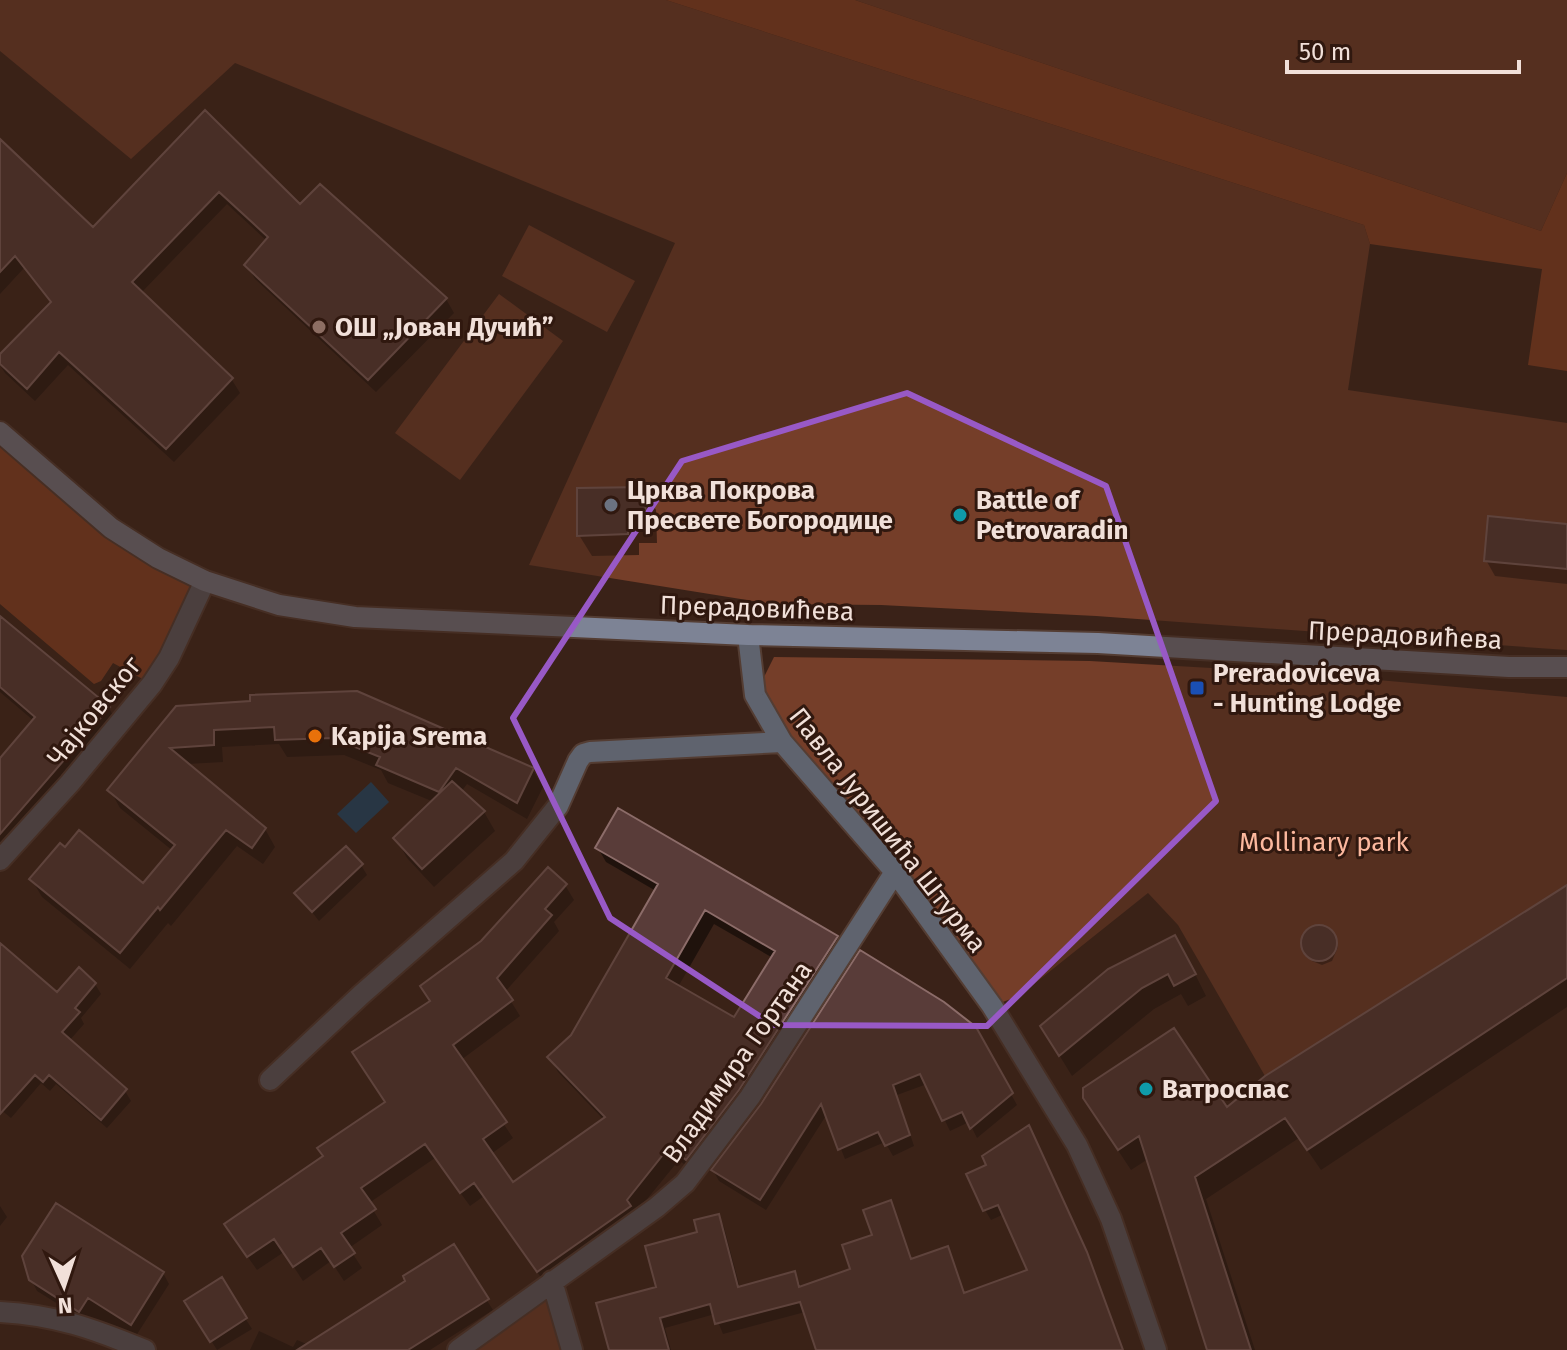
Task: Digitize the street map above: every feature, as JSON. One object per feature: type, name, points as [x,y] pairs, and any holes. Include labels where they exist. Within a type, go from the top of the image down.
[{"type":"main road","name":"Прерадовићева","points":[[0,432],[111,528],[158,558],[205,581],[279,605],[355,617],[748,635],[1098,643],[1509,667],[1567,667]]},
{"type":"street","name":"Чајковског","points":[[0,860],[70,783],[152,684],[169,658],[205,581]]},
{"type":"street","name":"Павла Јуришића Штурма","points":[[748,635],[755,695],[782,742],[895,872],[992,1006],[1077,1145],[1111,1219],[1156,1350]]},
{"type":"street","points":[[270,1080],[362,994],[514,861],[558,806],[583,754],[782,742]]},
{"type":"street","name":"Владимира Гортана","points":[[458,1350],[657,1207],[685,1183],[750,1097],[895,872]]},
{"type":"street","points":[[552,1281],[572,1350]]},
{"type":"street","points":[[0,1312],[30,1313],[69,1321],[145,1350]]},
{"type":"highlighted area","points":[[907,393],[1106,486],[1216,801],[987,1026],[773,1025],[610,918],[513,718],[682,461]]},
{"type":"green space","points":[[0,0],[666,0],[1364,225],[1370,244],[1348,390],[1567,423],[1567,650],[1096,616],[881,605],[772,604],[529,565],[675,243],[235,63],[131,159],[0,51]]},
{"type":"green space","points":[[855,0],[1567,0],[1567,173],[1541,231]]},
{"type":"green space","points":[[529,225],[635,281],[607,332],[502,276]]},
{"type":"green space","points":[[499,294],[563,341],[460,480],[395,433]]},
{"type":"green space","name":"Mollinary park","points":[[774,657],[1090,661],[1300,673],[1567,697],[1567,885],[1265,1076],[1178,925],[1148,893],[1019,996],[992,1006],[755,695]]},
{"type":"green space","points":[[552,1281],[572,1350],[458,1350]]},
{"type":"shaded area","points":[[666,0],[855,0],[1541,231],[1567,173],[1567,371],[1528,365],[1542,269],[1370,244],[1364,225]]},
{"type":"shaded area","points":[[0,432],[111,528],[205,581],[152,684],[113,663],[101,681],[94,684],[0,604]]},
{"type":"water","points":[[371,782],[389,802],[356,833],[337,814]]},
{"type":"building","name":"ОШ „Јован Дучић”","points":[[205,110],[300,204],[320,184],[447,298],[368,380],[244,265],[268,237],[219,192],[132,282],[233,378],[166,449],[59,352],[27,389],[0,364],[0,354],[51,302],[15,256],[0,272],[0,139],[93,227]]},
{"type":"building","name":"Црква Покрова Пресвете Богородице","points":[[645,487],[646,522],[628,523],[628,534],[577,536],[577,488]]},
{"type":"building","points":[[1488,516],[1567,524],[1567,569],[1484,561]]},
{"type":"building","points":[[0,616],[110,707],[0,834],[0,758],[35,717],[0,687]]},
{"type":"building","points":[[357,691],[534,768],[517,803],[456,768],[439,792],[376,765],[380,757],[333,738],[275,740],[274,727],[214,730],[214,745],[170,748],[266,828],[252,848],[226,830],[120,953],[29,879],[60,843],[65,847],[79,830],[143,883],[175,845],[107,790],[176,706],[250,701],[250,695]]},
{"type":"building","points":[[452,781],[485,811],[422,869],[393,838]]},
{"type":"building","points":[[618,808],[838,936],[739,1090],[686,1160],[670,1146],[627,1200],[631,1206],[537,1272],[474,1183],[460,1193],[425,1144],[361,1188],[376,1209],[341,1233],[355,1253],[334,1267],[321,1248],[293,1267],[274,1239],[247,1257],[224,1224],[323,1156],[317,1148],[385,1102],[352,1052],[430,1001],[420,986],[481,941],[548,867],[567,884],[545,909],[552,915],[497,978],[513,1000],[453,1045],[507,1122],[483,1139],[513,1182],[605,1117],[547,1057],[571,1035],[658,884],[595,848]],"holes":[[[705,910],[775,951],[734,1017],[666,978]]]},
{"type":"building","points":[[346,846],[363,864],[312,912],[294,893]]},
{"type":"building","points":[[1567,885],[1567,978],[1307,1150],[1285,1118],[1195,1177],[1251,1350],[1207,1350],[1139,1136],[1118,1150],[1083,1098],[1083,1088],[1174,1028],[1227,1107],[1265,1076]]},
{"type":"building","points":[[1319,925],[1332,930],[1337,943],[1332,956],[1319,961],[1306,956],[1301,943],[1306,930]]},
{"type":"building","points":[[1175,935],[1196,974],[1174,986],[1168,974],[1142,988],[1059,1056],[1040,1026],[1108,969]]},
{"type":"building","points":[[0,943],[57,992],[79,967],[96,983],[75,1008],[80,1012],[62,1032],[127,1089],[101,1120],[49,1075],[43,1082],[35,1075],[0,1114]]},
{"type":"building","points":[[860,950],[944,1002],[976,1027],[1013,1093],[970,1129],[962,1112],[942,1121],[920,1074],[893,1085],[910,1135],[885,1146],[878,1132],[838,1150],[821,1104],[760,1200],[711,1170],[761,1104]]},
{"type":"building","points":[[1029,1125],[1087,1252],[1123,1350],[816,1350],[800,1302],[715,1324],[710,1304],[660,1318],[669,1350],[609,1350],[596,1303],[656,1287],[645,1246],[697,1232],[694,1220],[719,1214],[738,1287],[795,1271],[799,1287],[850,1269],[842,1245],[872,1235],[863,1210],[891,1200],[911,1259],[948,1246],[964,1293],[1027,1270],[998,1205],[983,1211],[966,1174],[986,1165],[982,1156]]},
{"type":"building","points":[[56,1203],[164,1272],[131,1325],[88,1298],[79,1312],[29,1280],[22,1256]]},
{"type":"building","points":[[454,1244],[489,1299],[408,1350],[297,1350],[405,1281],[403,1276]]},
{"type":"building","points":[[222,1277],[247,1318],[210,1342],[184,1301]]},
{"type":"place","name":"ОШ „Јован Дучић”","points":[[319,327]]},
{"type":"place","name":"Црква Покрова Пресвете Богородице","points":[[611,505]]},
{"type":"place","name":"Battle of Petrovaradin","points":[[960,515]]},
{"type":"place","name":"Preradoviceva - Hunting Lodge","points":[[1197,688]]},
{"type":"place","name":"Kapija Srema","points":[[315,736]]},
{"type":"place","name":"Ватроспас","points":[[1146,1089]]}]
